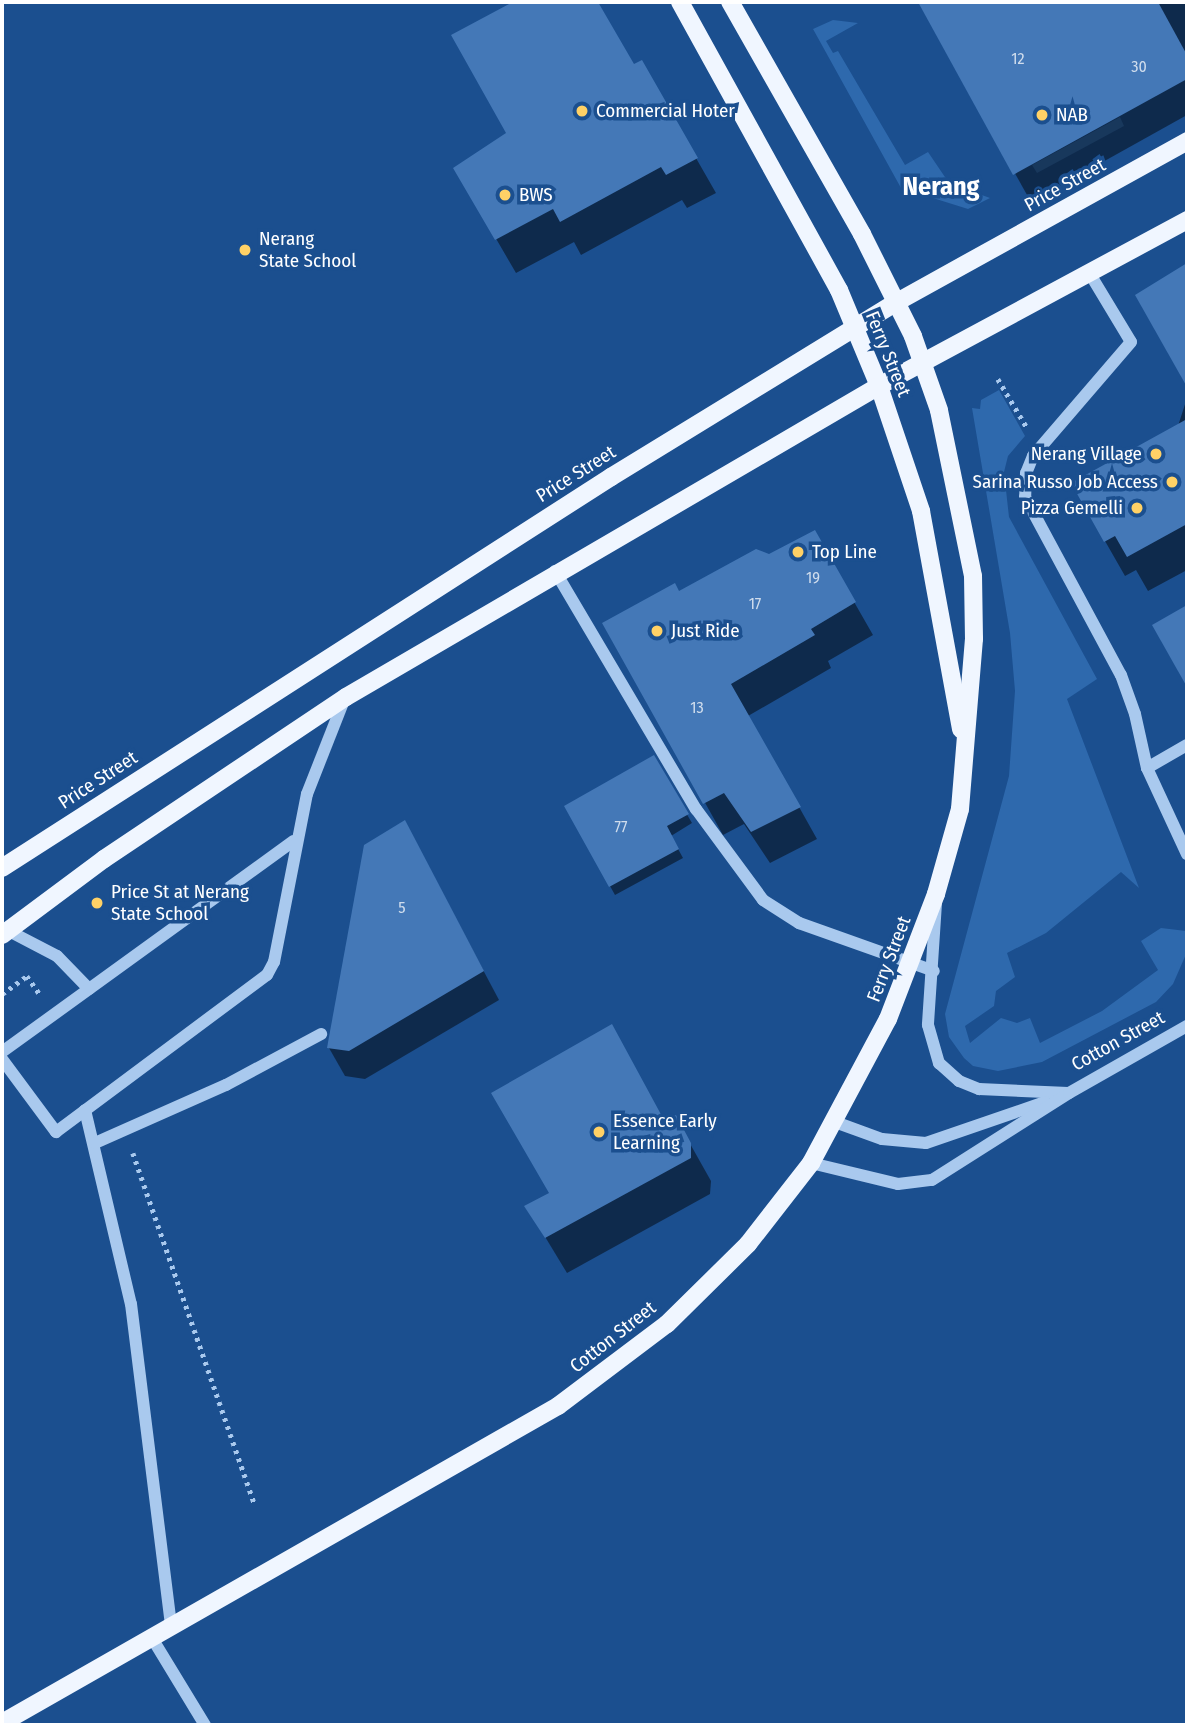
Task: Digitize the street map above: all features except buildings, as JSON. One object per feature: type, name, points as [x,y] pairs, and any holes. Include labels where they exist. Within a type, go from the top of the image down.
[{"type":"main road","name":"Ferry Street","points":[[680,2],[839,290],[878,386],[921,510],[966,757]]},
{"type":"main road","name":"Ferry Street","points":[[730,2],[897,302],[924,363],[939,410],[973,576],[974,639],[960,809],[936,894],[888,1018],[811,1163]]},
{"type":"main road","name":"Price Street","points":[[2,868],[262,697],[897,302],[1187,141]]},
{"type":"main road","points":[[5,933],[115,851],[346,697],[555,571],[878,386],[1187,220]]},
{"type":"main road","name":"Cotton Street","points":[[2,1723],[558,1406],[667,1324],[739,1254],[811,1163]]},
{"type":"street","points":[[1090,274],[1131,342],[1044,445],[1026,473],[1026,501],[1121,675],[1135,714],[1147,768],[1187,854]]},
{"type":"street","points":[[555,571],[696,809],[764,900],[799,923],[934,971]]},
{"type":"street","points":[[2,1059],[56,1132],[270,971],[294,841],[314,771],[346,697]]},
{"type":"street","points":[[1147,768],[1187,746]]},
{"type":"street","points":[[2,1052],[294,841]]},
{"type":"street","points":[[936,894],[929,1037],[939,1063],[952,1076],[979,1089],[1069,1093]]},
{"type":"street","points":[[5,933],[57,956],[89,989]]},
{"type":"street","name":"Cotton Street","points":[[811,1163],[898,1184],[922,1182],[943,1175],[1069,1093],[1187,1026]]},
{"type":"street","points":[[95,1143],[226,1085],[321,1034]]},
{"type":"street","name":"Cotton Street","points":[[835,1122],[882,1139],[926,1143],[1069,1093]]},
{"type":"street","points":[[85,1110],[95,1143],[113,1240],[131,1304],[171,1627]]},
{"type":"street","points":[[152,1638],[205,1725]]},
{"type":"path","points":[[998,379],[1044,445]]},
{"type":"path","points":[[2,994],[23,979]]},
{"type":"path","points":[[125,1130],[254,1503]]},
{"type":"shaded area","points":[[833,20],[858,23],[826,41],[833,53],[838,51],[905,165],[928,152],[949,183],[990,198],[968,209],[901,188],[813,29]]},
{"type":"shaded area","points":[[1120,117],[1124,126],[1037,173],[1032,165]]},
{"type":"shaded area","points":[[999,390],[1025,436],[1008,456],[1004,472],[1009,517],[1097,679],[1067,699],[1139,888],[1121,872],[1046,933],[1007,953],[1015,977],[996,991],[994,1006],[965,1026],[970,1043],[1001,1018],[1017,1023],[1030,1018],[1040,1043],[1102,1011],[1158,970],[1141,941],[1161,928],[1186,931],[1187,952],[1173,984],[1156,1002],[1042,1062],[998,1071],[973,1066],[964,1058],[949,1037],[945,1014],[1009,776],[1015,691],[1010,633],[972,408],[980,409],[981,400]]},
{"type":"place","name":"Commercial Hoter","points":[[582,111]]},
{"type":"place","name":"NAB","points":[[1042,115]]},
{"type":"place","name":"BWS","points":[[505,195]]},
{"type":"place","name":"Nerang State School","points":[[245,250]]},
{"type":"place","name":"Nerang Village","points":[[1156,454]]},
{"type":"place","name":"Sarina Russo Job Access","points":[[1172,482]]},
{"type":"place","name":"Pizza Gemelli","points":[[1137,508]]},
{"type":"place","name":"Top Line","points":[[798,552]]},
{"type":"place","name":"Just Ride","points":[[657,631]]},
{"type":"place","name":"Price St at Nerang State School","points":[[97,903]]},
{"type":"place","name":"Essence Early Learning","points":[[599,1132]]},
{"type":"district","name":"Nerang","points":[[941,187]]}]
